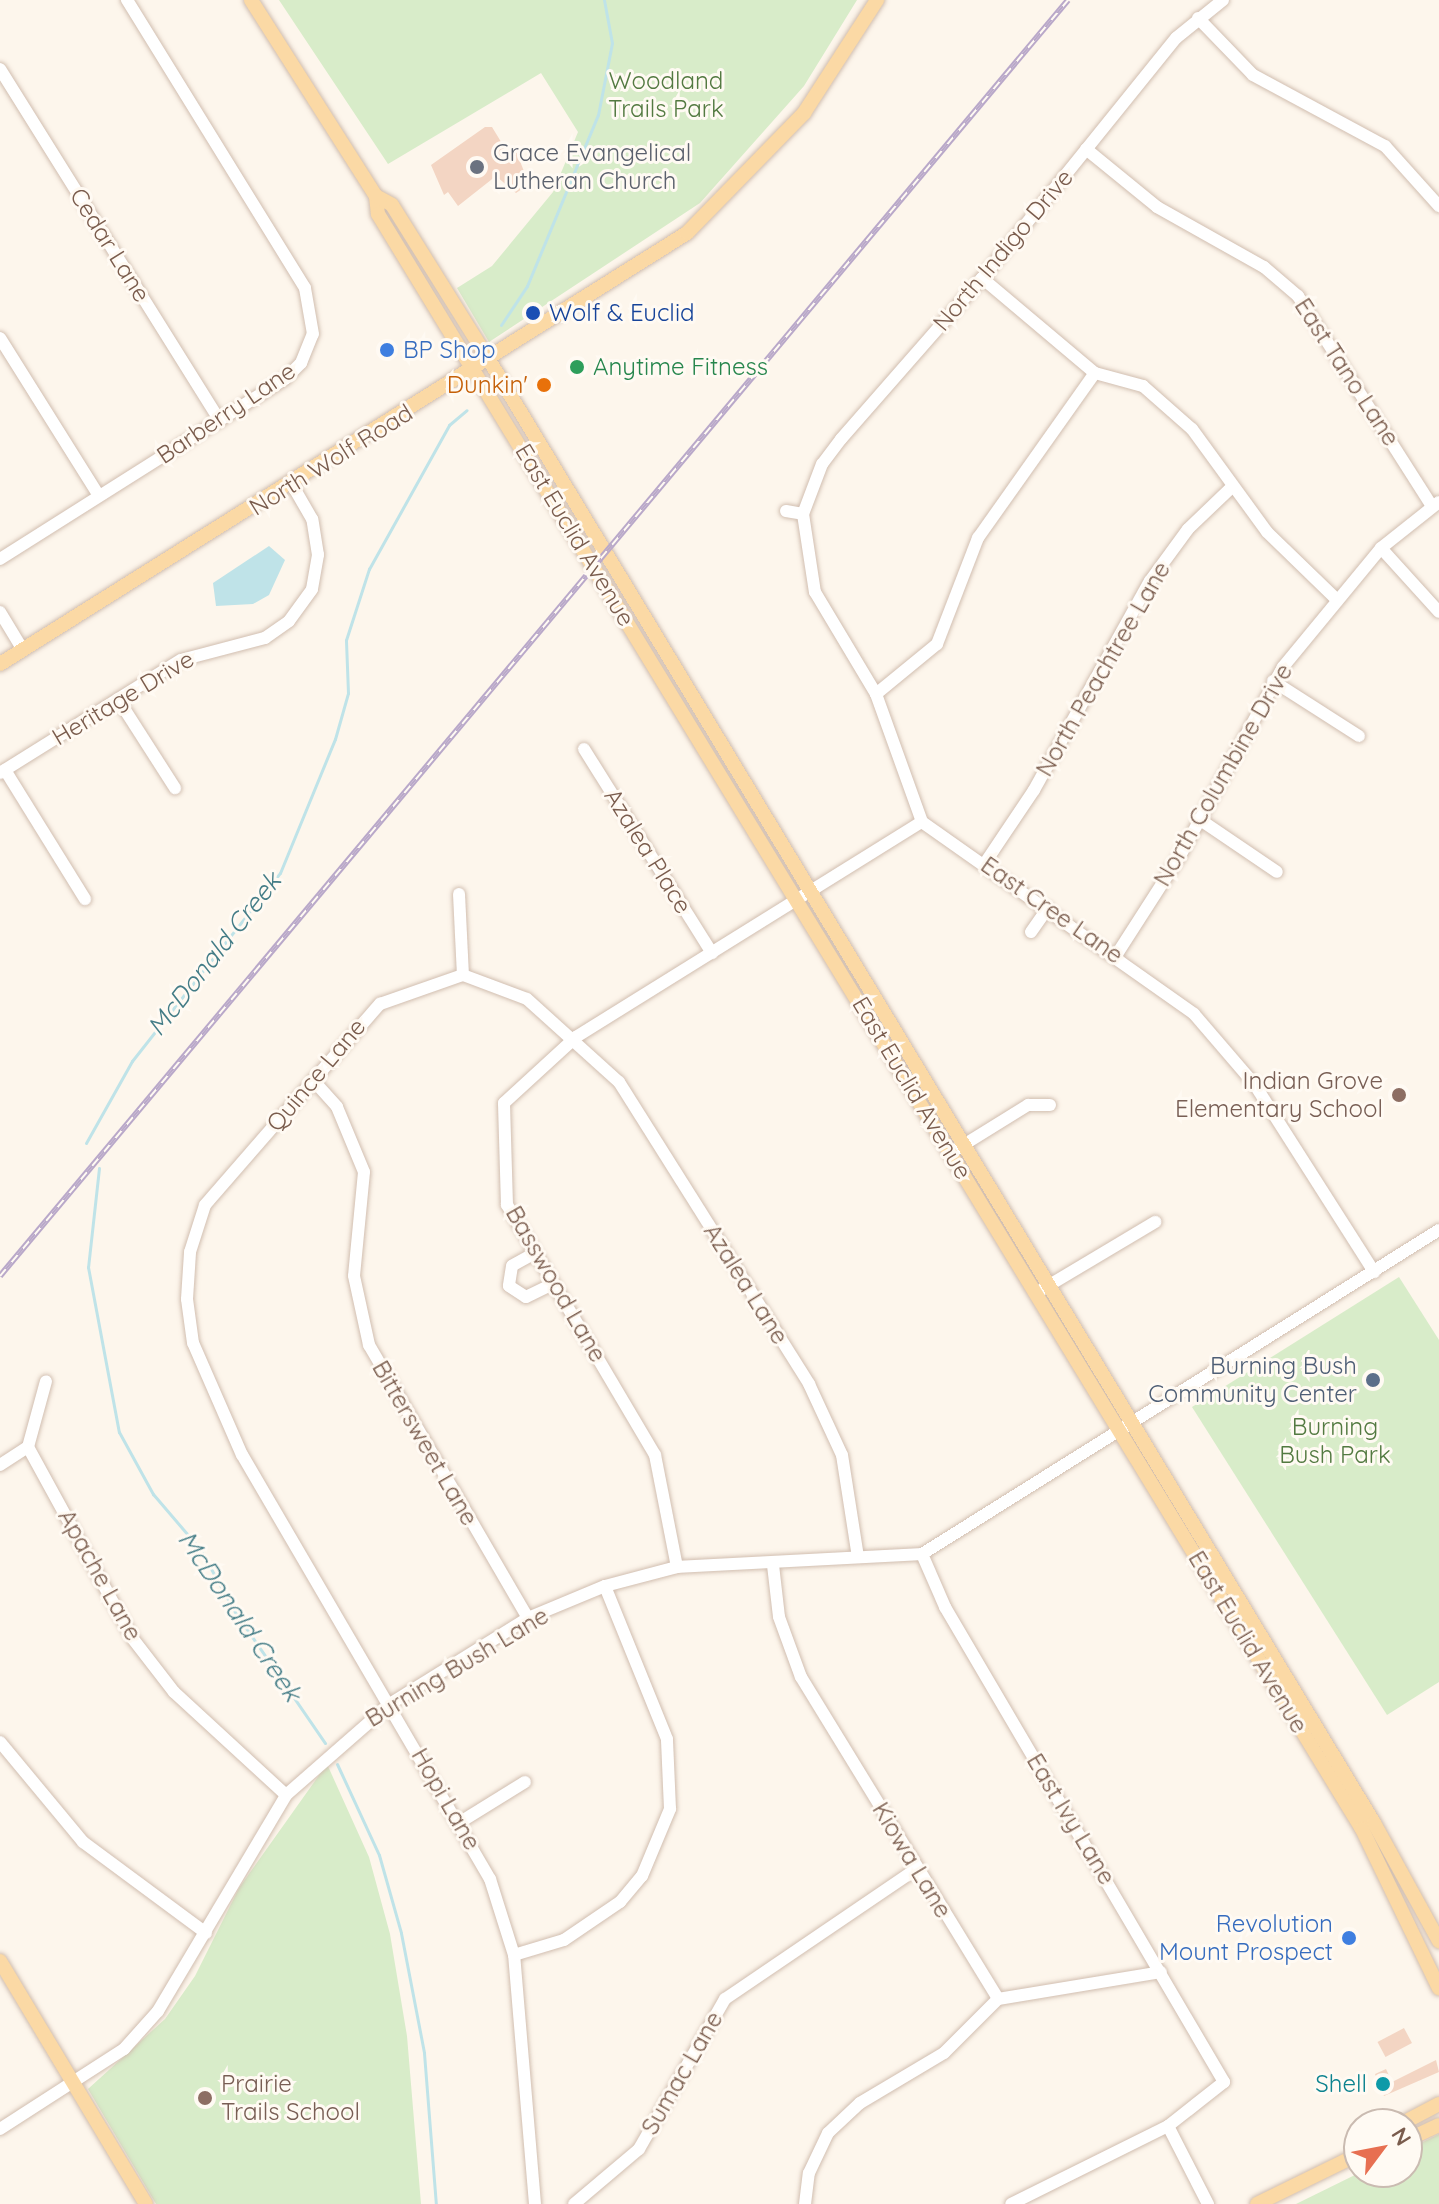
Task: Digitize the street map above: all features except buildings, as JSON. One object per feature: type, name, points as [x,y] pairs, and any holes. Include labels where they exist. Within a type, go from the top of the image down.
[{"type":"main road","name":"East Euclid Avenue","points":[[251,0],[376,196],[378,214],[483,364],[1125,1427],[1362,1829],[1439,1988]]},
{"type":"main road","name":"North Wolf Road","points":[[0,664],[292,485],[687,233],[723,201],[804,113],[877,0]]},
{"type":"main road","name":"East Euclid Avenue","points":[[1125,1427],[1396,1860],[1439,1941]]},
{"type":"main road","points":[[0,1961],[146,2204]]},
{"type":"main road","points":[[1257,2204],[1343,2162]]},
{"type":"street","name":"Barberry Lane","points":[[0,559],[220,421],[301,363],[313,334],[311,300],[127,0]]},
{"type":"street","name":"North Indigo Drive","points":[[803,514],[832,451],[982,278],[1086,149],[1198,18],[1223,0]]},
{"type":"street","points":[[1198,18],[1253,75],[1385,146],[1439,206]]},
{"type":"street","name":"Cedar Lane","points":[[0,69],[220,421]]},
{"type":"street","name":"East Tano Lane","points":[[1086,149],[1172,218],[1251,259],[1293,290],[1325,329],[1436,504]]},
{"type":"street","points":[[982,278],[1095,373],[1143,386],[1192,429],[1287,555],[1335,598]]},
{"type":"street","points":[[0,338],[99,496]]},
{"type":"street","points":[[876,694],[937,644],[978,538],[1095,373]]},
{"type":"street","name":"Heritage Drive","points":[[2,771],[192,655],[265,638],[299,610],[316,578],[318,541],[292,485]]},
{"type":"street","name":"North Peachtree Lane","points":[[985,863],[1034,790],[1150,581],[1188,529],[1233,486]]},
{"type":"street","name":"North Columbine Drive","points":[[1117,954],[1199,819],[1273,681],[1335,598],[1381,548],[1436,504]]},
{"type":"street","points":[[786,511],[803,514],[815,592],[876,694],[922,822]]},
{"type":"street","points":[[1381,548],[1439,612]]},
{"type":"street","points":[[0,612],[23,650]]},
{"type":"street","points":[[1273,681],[1359,736]]},
{"type":"street","points":[[118,699],[175,788]]},
{"type":"street","name":"Azalea Place","points":[[584,749],[712,953]]},
{"type":"street","points":[[2,771],[85,899]]},
{"type":"street","points":[[1199,819],[1277,872]]},
{"type":"street","name":"Basswood Lane","points":[[677,1567],[655,1455],[507,1205],[504,1103],[576,1037],[922,822]]},
{"type":"street","name":"East Cree Lane","points":[[922,822],[1117,954],[1194,1014],[1245,1072],[1374,1272]]},
{"type":"street","points":[[459,894],[463,975],[527,999],[576,1037]]},
{"type":"street","points":[[1031,932],[1048,908]]},
{"type":"street","name":"Quince Lane","points":[[187,1299],[190,1252],[205,1205],[380,1004],[463,975]]},
{"type":"street","name":"Azalea Lane","points":[[576,1037],[619,1082],[809,1384],[842,1455],[858,1557]]},
{"type":"street","name":"Bittersweet Lane","points":[[313,1080],[337,1107],[364,1172],[354,1276],[369,1345],[528,1618]]},
{"type":"street","points":[[957,1150],[1028,1105],[1050,1105]]},
{"type":"street","points":[[1042,1290],[1155,1222]]},
{"type":"street","name":"Burning Bush Lane","points":[[0,2129],[124,2049],[158,2011],[286,1795],[351,1732],[390,1704],[528,1618],[605,1586],[677,1567],[773,1565],[922,1554],[1439,1230]]},
{"type":"street","points":[[535,1253],[512,1266],[509,1286],[526,1297],[553,1284]]},
{"type":"street","name":"Hopi Lane","points":[[187,1299],[193,1343],[242,1455],[462,1821],[490,1879],[514,1955],[535,2204]]},
{"type":"street","points":[[0,1465],[28,1447],[46,1381]]},
{"type":"street","name":"Apache Lane","points":[[28,1447],[133,1639],[174,1692],[286,1795]]},
{"type":"street","name":"East Ivy Lane","points":[[922,1554],[945,1607],[1224,2082],[1168,2126]]},
{"type":"street","name":"Kiowa Lane","points":[[773,1565],[779,1617],[801,1677],[998,1999]]},
{"type":"street","points":[[514,1955],[564,1940],[620,1902],[642,1876],[670,1809],[667,1739],[605,1586]]},
{"type":"street","points":[[0,1742],[83,1842],[206,1933]]},
{"type":"street","points":[[462,1821],[525,1782]]},
{"type":"street","name":"Sumac Lane","points":[[574,2204],[639,2149],[725,1999],[916,1869]]},
{"type":"street","points":[[805,2204],[809,2173],[828,2133],[860,2103],[944,2053],[998,1999],[1161,1972]]},
{"type":"street","points":[[1011,2204],[1168,2126],[1208,2204]]},
{"type":"green space","name":"Woodland Trails Park","points":[[279,0],[857,0],[804,86],[700,203],[489,342],[457,288],[492,266],[553,192],[578,132],[541,73],[388,164]]},
{"type":"green space","name":"Burning Bush Park","points":[[1399,1277],[1439,1340],[1439,1682],[1387,1715],[1192,1407]]},
{"type":"green space","points":[[327,1764],[369,1857],[390,1934],[407,2036],[421,2204],[156,2204],[88,2089],[165,2019],[195,1976],[239,1888]]},
{"type":"green space","points":[[1439,2134],[1439,2204],[1296,2204],[1343,2181],[1343,2188],[1423,2188],[1423,2142]]},
{"type":"water","points":[[269,546],[285,560],[269,595],[253,604],[216,606],[213,583]]},
{"type":"waterway","name":"McDonald Creek","points":[[501,325],[527,286],[598,115],[612,43],[604,0]]},
{"type":"waterway","name":"McDonald Creek","points":[[86,1143],[132,1061],[280,873],[335,739],[348,693],[346,640],[369,569],[449,425],[467,410]]},
{"type":"waterway","name":"McDonald Creek","points":[[99,1168],[88,1267],[119,1432],[153,1494],[200,1549],[235,1612],[325,1743]]},
{"type":"waterway","name":"McDonald Creek","points":[[337,1764],[379,1855],[401,1933],[424,2053],[436,2204]]},
{"type":"railway","points":[[0,1276],[1068,0]]},
{"type":"place","name":"Grace Evangelical Lutheran Church","points":[[477,167]]},
{"type":"place","name":"Wolf & Euclid","points":[[533,313]]},
{"type":"place","name":"BP Shop","points":[[387,350]]},
{"type":"place","name":"Anytime Fitness","points":[[577,367]]},
{"type":"place","name":"Dunkin'","points":[[544,385]]},
{"type":"place","name":"Indian Grove Elementary School","points":[[1399,1095]]},
{"type":"place","name":"Burning Bush Community Center","points":[[1373,1380]]},
{"type":"place","name":"Revolution Mount Prospect","points":[[1349,1938]]},
{"type":"place","name":"Shell","points":[[1383,2084]]},
{"type":"place","name":"Prairie Trails School","points":[[205,2098]]}]
